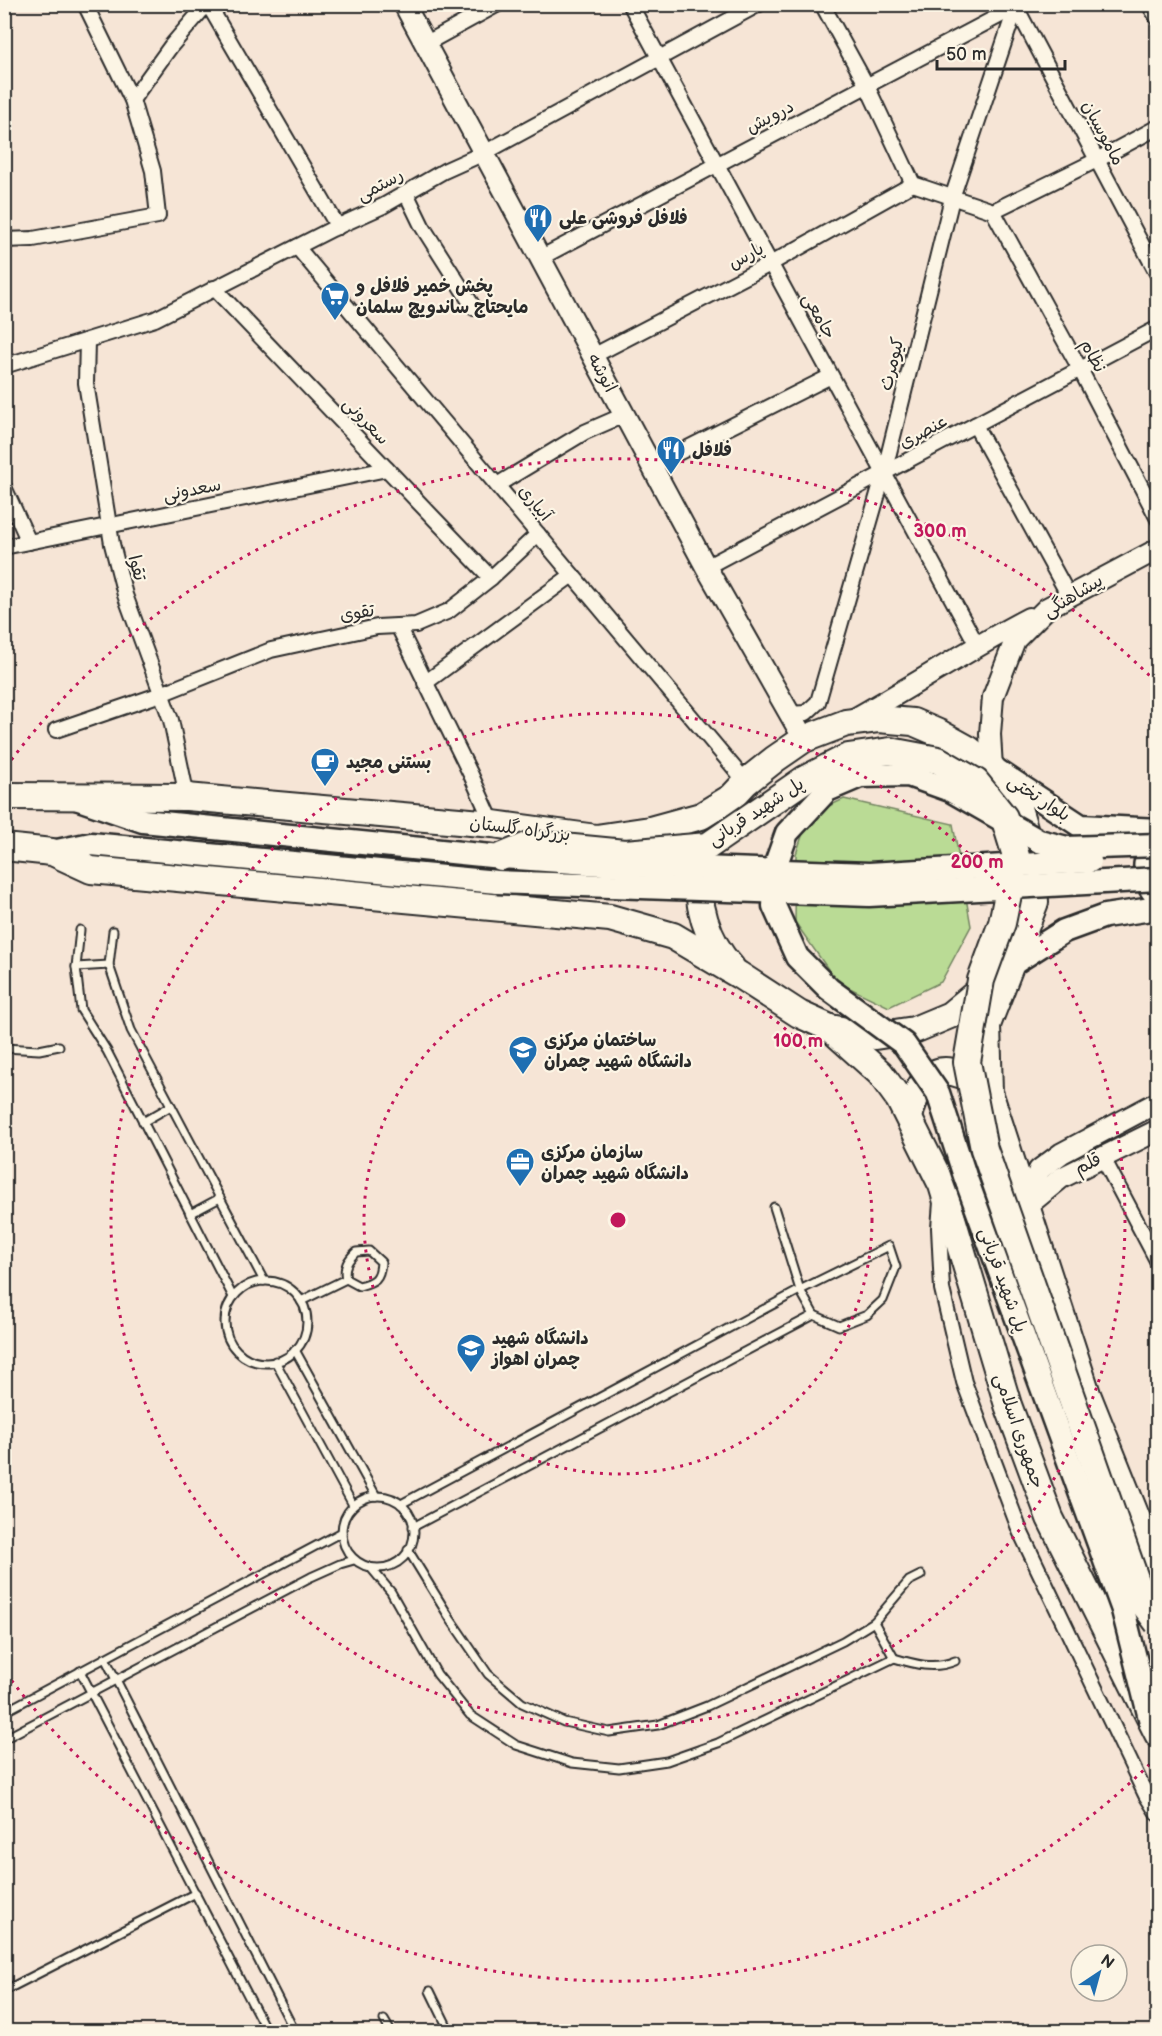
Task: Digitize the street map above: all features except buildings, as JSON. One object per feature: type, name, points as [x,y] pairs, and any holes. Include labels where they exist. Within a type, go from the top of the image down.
[{"type":"highway","name":"بزرگراه گلستان","points":[[4,796],[187,797],[493,824],[596,838],[650,830],[700,816],[739,790],[775,759],[804,739],[846,723],[878,719],[913,722],[968,749],[992,768],[1018,808],[1032,854],[1035,902],[987,1025],[989,1092]]},
{"type":"highway","name":"پل شهید قربانی","points":[[499,870],[532,844],[625,853],[708,846],[805,779],[848,757],[890,751],[938,760],[976,782],[1004,817],[1016,856],[1002,923],[981,980],[967,1062],[984,1149],[1144,1604],[1158,1623]]},
{"type":"highway","points":[[739,790],[713,825],[707,840],[699,889],[701,905],[711,936],[728,963],[739,975]]},
{"type":"highway","points":[[4,847],[52,852],[92,870],[610,918],[673,936],[799,1014],[830,1028],[875,1036],[914,1030],[950,1016],[1009,966]]},
{"type":"highway","name":"جمهوری اسلامی","points":[[830,1028],[880,1073],[909,1117],[942,1185],[1008,1405],[1050,1518],[1154,1728]]},
{"type":"highway","points":[[909,1117],[914,1097],[926,1079],[939,1071],[954,1071],[978,1082],[989,1092],[1086,1394],[1158,1571]]},
{"type":"main road","name":"بلوار تختی","points":[[992,768],[1081,826],[1158,830]]},
{"type":"main road","name":"پل شهید قربانی","points":[[1154,1728],[1123,1610],[965,1176],[938,1093],[904,1044],[829,989],[797,957],[774,906],[777,861],[787,833],[827,790],[860,776],[908,775],[950,790],[1039,841],[1067,848],[1158,843]]},
{"type":"main road","points":[[75,798],[143,821],[499,870]]},
{"type":"main road","points":[[1158,843],[1149,850],[1144,868],[1148,885],[1158,897]]},
{"type":"main road","points":[[52,852],[91,844],[869,895],[1158,879]]},
{"type":"main road","name":"پل شهید قربانی","points":[[499,870],[618,866],[869,874],[1158,857]]},
{"type":"main road","points":[[1009,966],[1064,932],[1105,916],[1158,908]]},
{"type":"street","points":[[4,240],[33,239],[158,216],[153,171],[132,100],[85,4]]},
{"type":"street","points":[[132,100],[171,46],[207,4],[338,227]]},
{"type":"street","name":"انوشه","points":[[404,4],[706,567],[804,739]]},
{"type":"street","points":[[425,44],[498,4]]},
{"type":"street","name":"جامعی","points":[[630,4],[977,645]]},
{"type":"street","name":"رستمی","points":[[4,366],[155,319],[406,193],[444,171],[484,153],[759,4]]},
{"type":"street","points":[[822,4],[867,86],[913,184],[993,212],[1158,127]]},
{"type":"street","points":[[1149,4],[1158,19]]},
{"type":"street","name":"درویش","points":[[540,258],[1017,6]]},
{"type":"street","name":"ماموسیان","points":[[1017,6],[1158,275]]},
{"type":"street","name":"کیومرث","points":[[788,714],[806,713],[818,702],[884,473],[952,198],[1017,6]]},
{"type":"street","name":"پارس","points":[[593,356],[770,264],[913,184]]},
{"type":"street","points":[[406,193],[422,226],[474,308]]},
{"type":"street","name":"نظام","points":[[993,212],[1080,369],[1158,519]]},
{"type":"street","name":"آبیاری","points":[[297,247],[572,575],[739,790]]},
{"type":"street","name":"سعرونی","points":[[214,288],[491,578]]},
{"type":"street","name":"عنصری","points":[[706,567],[1158,328]]},
{"type":"street","name":"تقوا","points":[[87,341],[86,383],[108,526],[125,595],[171,720],[187,797]]},
{"type":"street","points":[[652,466],[831,376]]},
{"type":"street","points":[[497,485],[585,432],[624,415]]},
{"type":"street","points":[[975,425],[1069,596]]},
{"type":"street","name":"سعدونی","points":[[4,547],[387,469]]},
{"type":"street","points":[[4,487],[30,542]]},
{"type":"street","name":"تقوی","points":[[56,729],[161,694],[271,650],[377,627],[416,625],[449,612],[491,578],[538,534]]},
{"type":"street","name":"پیشاهنگی","points":[[992,768],[990,734],[993,697],[1015,640],[1047,608],[1158,549]]},
{"type":"street","points":[[425,683],[572,575]]},
{"type":"street","points":[[846,723],[894,697],[977,645],[1047,608]]},
{"type":"street","points":[[398,626],[493,824]]},
{"type":"street","points":[[1025,1208],[1038,1170],[1062,1153],[1158,1102]]},
{"type":"street","name":"قلم","points":[[1025,1208],[1061,1178],[1158,1130]]},
{"type":"street","points":[[1102,1158],[1158,1262]]},
{"type":"street","points":[[942,1185],[939,1227],[942,1288],[964,1382],[1020,1531],[1079,1657],[1158,1814]]},
{"type":"lane","points":[[80,930],[76,967],[81,1010],[107,1051],[233,1297]]},
{"type":"lane","points":[[113,931],[109,965],[131,1030],[264,1281]]},
{"type":"lane","points":[[76,967],[109,965]]},
{"type":"lane","points":[[4,1048],[39,1050],[59,1046]]},
{"type":"lane","points":[[143,1122],[171,1106]]},
{"type":"lane","points":[[190,1214],[220,1198]]},
{"type":"lane","points":[[401,1504],[800,1290],[889,1246],[896,1267],[883,1300],[867,1315],[839,1326],[814,1315],[800,1290],[774,1207]]},
{"type":"lane","points":[[356,1251],[369,1251],[381,1262],[380,1274],[373,1282],[359,1286],[346,1279],[344,1270],[348,1260],[356,1251]]},
{"type":"lane","points":[[301,1301],[346,1279]]},
{"type":"lane","points":[[264,1281],[273,1281],[291,1289],[304,1305],[307,1324],[302,1344],[287,1358],[268,1363],[248,1360],[233,1347],[225,1329],[226,1309],[236,1292],[253,1282],[264,1281]]},
{"type":"lane","points":[[413,1527],[814,1315]]},
{"type":"lane","points":[[295,1350],[376,1496]]},
{"type":"lane","points":[[275,1361],[353,1505]]},
{"type":"lane","points":[[371,1568],[390,1566],[406,1556],[414,1538],[412,1519],[401,1504],[384,1496],[365,1497],[353,1505],[341,1525],[343,1544],[354,1560],[371,1568],[391,1592],[437,1674],[470,1715],[516,1745],[572,1763],[619,1768],[667,1761],[718,1743],[894,1658],[922,1666],[945,1666],[955,1661]]},
{"type":"lane","points":[[4,1712],[342,1532]]},
{"type":"lane","points":[[408,1550],[451,1620],[488,1674],[522,1703],[564,1722],[609,1732],[658,1725],[706,1706],[843,1641],[874,1622],[909,1581],[921,1575]]},
{"type":"lane","points":[[4,1739],[311,1577],[354,1560]]},
{"type":"lane","points":[[874,1622],[894,1658]]},
{"type":"lane","points":[[105,1658],[295,2031]]},
{"type":"lane","points":[[80,1671],[267,2031]]},
{"type":"lane","points":[[4,1991],[196,1893]]},
{"type":"lane","points":[[430,1991],[450,2031]]},
{"type":"lane","points":[[384,2020],[391,2031]]},
{"type":"green space","points":[[844,799],[953,824],[971,926],[941,982],[889,1007],[837,982],[795,922],[796,854],[809,815]]},
{"type":"place","name":"فلافل فروشی علی","points":[[538,244]]},
{"type":"place","name":"پخش خمیر فلافل و مایحتاج ساندویچ سلمان","points":[[335,322]]},
{"type":"place","name":"فلافل","points":[[671,476]]},
{"type":"place","name":"بستنی مجید","points":[[325,788]]},
{"type":"place","name":"ساختمان مرکزی دانشگاه شهید چمران","points":[[523,1076]]},
{"type":"place","name":"سازمان مرکزی دانشگاه شهید چمران","points":[[520,1188]]},
{"type":"place","name":"دانشگاه شهید چمران اهواز","points":[[471,1374]]}]
